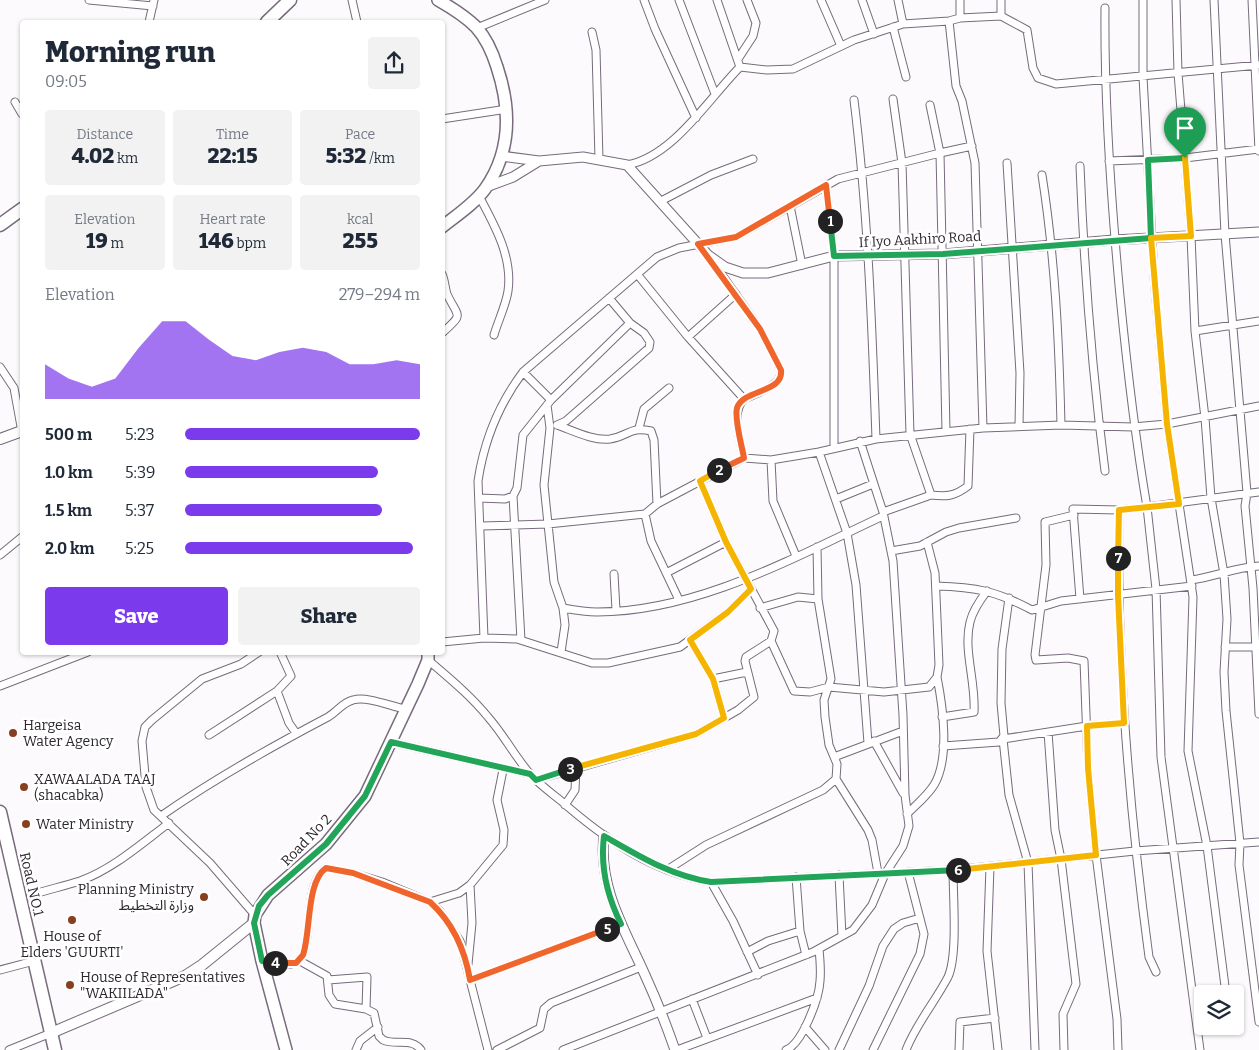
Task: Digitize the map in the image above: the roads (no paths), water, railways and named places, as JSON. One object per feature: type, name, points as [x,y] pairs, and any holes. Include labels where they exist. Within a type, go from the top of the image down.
[{"type":"highway","points":[[272,20],[290,0]]},
{"type":"highway","points":[[0,225],[20,210]]},
{"type":"highway","name":"Road NO.1","points":[[0,812],[55,1050]]},
{"type":"main road","points":[[438,0],[456,11],[477,28],[492,53],[505,91],[508,108],[505,144],[483,191],[445,224]]},
{"type":"main road","points":[[0,439],[20,433]]},
{"type":"main road","name":"Road No 2","points":[[254,919],[268,895],[326,844],[365,796],[391,742],[428,656]]},
{"type":"main road","points":[[254,919],[262,961],[286,1050]]},
{"type":"main road","points":[[51,1033],[184,976],[202,965],[254,919]]},
{"type":"street","points":[[89,0],[153,3],[149,20]]},
{"type":"street","points":[[352,0],[357,20]]},
{"type":"street","points":[[477,28],[544,0]]},
{"type":"street","points":[[644,0],[655,29],[696,118]]},
{"type":"street","points":[[678,0],[715,94]]},
{"type":"street","points":[[717,0],[739,63]]},
{"type":"street","points":[[501,156],[539,161],[583,157],[627,165],[660,150],[696,118],[739,63],[756,23],[747,0]]},
{"type":"street","points":[[821,0],[841,46]]},
{"type":"street","points":[[862,0],[874,34]]},
{"type":"street","points":[[898,0],[903,24]]},
{"type":"street","points":[[960,0],[960,18]]},
{"type":"street","points":[[1001,0],[1001,16]]},
{"type":"street","points":[[1143,0],[1143,77],[1151,238],[1167,424],[1192,583],[1188,750],[1207,846],[1225,985]]},
{"type":"street","points":[[1176,0],[1178,73],[1191,236],[1195,331],[1206,418],[1211,498],[1224,574],[1227,619],[1225,646],[1228,735],[1240,843],[1239,865],[1259,1022]]},
{"type":"street","points":[[1214,0],[1225,234],[1241,408],[1247,493],[1245,506],[1251,566],[1259,714]]},
{"type":"street","points":[[1109,160],[1185,158],[1222,152],[1259,150],[1257,65],[1252,0]]},
{"type":"street","points":[[1105,8],[1104,81],[1114,240],[1133,427],[1147,507],[1156,589],[1161,757],[1200,1050]]},
{"type":"street","points":[[739,63],[767,70],[793,69],[841,46],[903,24],[1001,16],[1027,30],[1033,68],[1038,78],[1056,84],[1104,81],[1257,65]]},
{"type":"street","points":[[949,21],[956,86],[962,101],[976,163],[983,428]]},
{"type":"street","points":[[893,27],[906,77]]},
{"type":"street","points":[[592,32],[596,50],[600,159]]},
{"type":"street","points":[[893,99],[902,163],[903,254],[910,434],[931,495]]},
{"type":"street","points":[[854,100],[863,173],[869,255],[876,438]]},
{"type":"street","points":[[15,102],[20,111]]},
{"type":"street","points":[[930,105],[940,153],[943,254],[942,343],[946,431]]},
{"type":"street","points":[[445,118],[508,108]]},
{"type":"street","points":[[484,638],[481,526],[478,498],[481,461],[492,426],[507,393],[523,372],[657,257],[679,248],[736,237],[826,185],[863,173],[972,146]]},
{"type":"street","points":[[661,201],[711,175],[753,160]]},
{"type":"street","points":[[494,335],[508,291],[507,271],[499,234],[483,191],[513,177],[539,161]]},
{"type":"street","points":[[1007,163],[1020,373],[1019,426]]},
{"type":"street","name":"If Iyo Aakhiro Road","points":[[627,165],[708,255],[725,267],[743,272],[768,273],[834,256],[943,254],[1053,244],[1259,232]]},
{"type":"street","points":[[1080,166],[1083,242],[1099,426],[1105,471]]},
{"type":"street","points":[[1042,175],[1053,244],[1059,338],[1061,424]]},
{"type":"street","points":[[826,185],[834,256],[834,447]]},
{"type":"street","points":[[790,206],[802,264]]},
{"type":"street","points":[[708,255],[760,329],[781,370],[782,376],[778,382],[744,400],[737,410],[744,458]]},
{"type":"street","points":[[637,274],[688,337],[744,400]]},
{"type":"street","points":[[445,286],[447,294],[456,309],[457,319],[454,325],[445,331]]},
{"type":"street","points":[[688,337],[736,294]]},
{"type":"street","points":[[554,427],[566,421],[649,348],[650,342],[644,333],[630,323],[609,298]]},
{"type":"street","points":[[1195,331],[1259,321]]},
{"type":"street","points":[[521,640],[513,496],[516,488],[523,435],[549,402],[630,323]]},
{"type":"street","points":[[0,367],[14,388],[20,421]]},
{"type":"street","points":[[523,372],[549,402],[554,427],[544,485],[554,582],[563,608],[565,625],[560,652]]},
{"type":"street","points":[[639,428],[644,410],[669,388]]},
{"type":"street","points":[[481,526],[515,523],[548,524],[646,514],[657,504],[744,458],[771,460],[819,452],[876,438],[970,429],[1061,424],[1133,427],[1167,424],[1206,418],[1241,408],[1259,406]]},
{"type":"street","points":[[554,427],[595,438],[610,439],[639,428],[651,431],[654,440],[657,504]]},
{"type":"street","points":[[563,608],[598,612],[679,600],[746,580],[848,533],[883,514],[931,495],[946,497],[958,494],[968,486],[970,429]]},
{"type":"street","points":[[563,1050],[758,975],[819,949],[853,930],[872,905],[881,873],[908,835],[904,795],[902,690],[891,551],[883,514],[860,442]]},
{"type":"street","points":[[819,452],[848,533],[856,586],[871,742],[904,795]]},
{"type":"street","points":[[771,460],[773,501],[796,556]]},
{"type":"street","points":[[536,780],[696,734],[724,718],[754,697],[745,666],[746,657],[771,641],[774,638],[774,631],[726,542],[700,481]]},
{"type":"street","points":[[836,499],[874,484]]},
{"type":"street","points":[[1080,598],[1073,509],[1119,510],[1179,504],[1259,492]]},
{"type":"street","points":[[478,498],[505,499],[513,496]]},
{"type":"street","points":[[1119,510],[1118,595],[1124,723],[1135,851],[1150,957],[1156,972]]},
{"type":"street","points":[[646,514],[651,541],[679,600]]},
{"type":"street","points":[[1074,514],[1045,522],[1046,565],[1035,655],[1036,660],[1068,658],[1084,662],[1088,768],[1096,855],[1117,1019],[1118,1050]]},
{"type":"street","points":[[891,551],[920,546],[959,528],[1016,518]]},
{"type":"street","points":[[0,554],[20,539]]},
{"type":"street","points":[[666,573],[726,542]]},
{"type":"street","points":[[907,814],[934,786],[939,772],[943,746],[942,717],[937,678],[939,665],[935,572],[927,542]]},
{"type":"street","points":[[816,547],[818,599],[828,656],[829,687],[824,700],[829,744],[837,764],[836,779],[868,830],[881,873]]},
{"type":"street","points":[[936,586],[987,590],[1009,598],[1032,610],[1042,605],[1080,598],[1118,595],[1192,583],[1236,569],[1259,566]]},
{"type":"street","points":[[614,574],[616,610]]},
{"type":"street","points":[[445,642],[484,638],[521,640],[592,663],[608,663],[680,647],[728,612],[751,589]]},
{"type":"street","points":[[942,717],[974,712],[968,638],[974,611],[987,590]]},
{"type":"street","points":[[760,608],[798,597],[818,599]]},
{"type":"street","points":[[1009,598],[1002,648],[1001,703],[1005,733],[1002,739],[1009,795],[1028,863],[1035,1050]]},
{"type":"street","points":[[690,640],[713,679],[724,718]]},
{"type":"street","points":[[771,641],[794,690],[810,692],[829,687],[865,690],[902,690],[929,687],[937,678]]},
{"type":"street","points":[[1225,646],[1256,647]]},
{"type":"street","points":[[0,686],[80,655]]},
{"type":"street","points":[[254,655],[241,664],[202,679],[145,727],[142,741],[146,787],[154,810],[210,863],[254,919]]},
{"type":"street","points":[[209,735],[277,691],[291,676],[281,655]]},
{"type":"street","points":[[428,656],[470,697],[495,726],[536,780],[604,836],[667,870],[692,879],[711,882],[796,876],[952,870],[1135,851],[1259,842]]},
{"type":"street","points":[[713,679],[747,672]]},
{"type":"street","points":[[277,691],[289,723],[296,733]]},
{"type":"street","points":[[161,816],[296,733],[331,715],[346,702],[355,699],[405,709]]},
{"type":"street","points":[[943,746],[999,742],[1002,739],[1087,726],[1124,723]]},
{"type":"street","points":[[834,757],[903,731]]},
{"type":"street","points":[[1048,732],[1055,830],[1061,859],[1076,984],[1063,1014],[1064,1050]]},
{"type":"street","points":[[391,742],[503,770],[530,774]]},
{"type":"street","points":[[566,805],[574,790],[576,767]]},
{"type":"street","points":[[430,902],[459,893],[470,885],[503,845],[504,830],[497,800],[503,770]]},
{"type":"street","points":[[667,870],[706,845],[823,790],[836,779]]},
{"type":"street","points":[[31,895],[81,880],[96,873],[118,861],[169,823]]},
{"type":"street","points":[[604,836],[603,869],[608,892],[661,1011],[676,1050],[817,998]]},
{"type":"street","points":[[990,867],[986,935],[998,1050]]},
{"type":"street","points":[[262,961],[292,964],[300,961],[306,948],[317,877],[326,868],[353,873],[430,902],[439,910],[460,941],[468,967],[476,1012],[488,1050]]},
{"type":"street","points":[[906,1050],[911,1037],[950,970],[953,955],[952,870]]},
{"type":"street","points":[[872,1050],[920,954],[924,939],[908,872]]},
{"type":"street","points":[[839,875],[842,936]]},
{"type":"street","points":[[796,876],[800,931],[806,955]]},
{"type":"street","points":[[711,882],[758,975]]},
{"type":"street","points":[[468,967],[472,923],[470,885]]},
{"type":"street","points":[[839,1050],[869,986],[884,946],[894,929],[903,923],[920,918]]},
{"type":"street","points":[[470,980],[621,924]]},
{"type":"street","points":[[747,952],[768,942],[800,931]]},
{"type":"street","points":[[786,1050],[798,1042],[817,998],[820,981],[819,949]]},
{"type":"street","points":[[0,970],[34,961]]},
{"type":"street","points":[[300,961],[324,974],[328,980],[329,995],[335,1004],[366,1009],[374,1013],[380,1036],[387,1042],[411,1043],[418,1045],[421,1050]]},
{"type":"street","points":[[497,1050],[540,1028],[544,1009],[550,1003],[641,967]]},
{"type":"street","points":[[328,980],[367,978],[366,1009]]},
{"type":"street","points":[[692,999],[707,1038]]},
{"type":"street","points":[[959,1050],[960,1022],[995,1018]]},
{"type":"street","points":[[805,1026],[825,1050]]},
{"type":"street","points":[[356,1050],[360,1041],[378,1028]]},
{"type":"street","points":[[9,1050],[51,1033]]},
{"type":"place","name":"Hargeisa Water Agency","points":[[13,733]]},
{"type":"place","name":"XAWAALADA TAAJ (shacabka)","points":[[24,787]]},
{"type":"place","name":"Water Ministry","points":[[26,824]]},
{"type":"place","name":"Planning Ministry وزارة التخطيط","points":[[204,897]]},
{"type":"place","name":"House of Elders 'GUURTI'","points":[[72,920]]},
{"type":"place","name":"House of Representatives \"WAKIILADA\"","points":[[70,985]]}]
